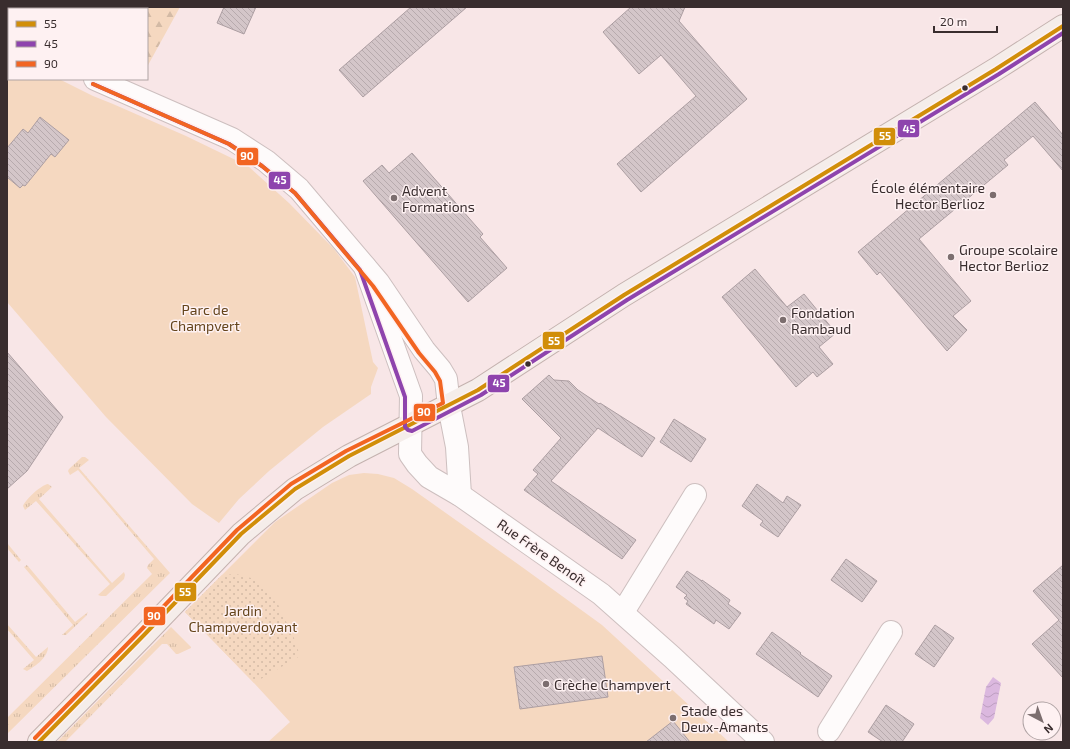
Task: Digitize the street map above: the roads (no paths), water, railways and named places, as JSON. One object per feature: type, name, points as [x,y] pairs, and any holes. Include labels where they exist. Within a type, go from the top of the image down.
[{"type":"main road","points":[[39,742],[241,534],[295,489],[348,456],[449,406],[498,378],[618,298],[990,73],[1063,26]]},
{"type":"street","points":[[97,80],[232,138],[266,161],[300,189],[378,282],[424,350],[440,369],[446,379],[449,406],[457,447],[460,494]]},
{"type":"street","name":"Rue Frère Benoît","points":[[365,267],[411,396],[410,454],[417,464],[429,477],[460,494],[601,594],[763,742]]},
{"type":"street","points":[[622,612],[695,495]]},
{"type":"street","points":[[829,731],[891,632]]},
{"type":"water","points":[[993,677],[1001,683],[994,718],[988,725],[980,718],[986,687]]},
{"type":"place","name":"École élémentaire Hector Berlioz","points":[[993,195]]},
{"type":"place","name":"Advent Formations","points":[[394,198]]},
{"type":"place","name":"Groupe scolaire Hector Berlioz","points":[[951,257]]},
{"type":"place","name":"Fondation Rambaud","points":[[783,320]]},
{"type":"place","name":"Crèche Champvert","points":[[546,684]]},
{"type":"place","name":"Stade des Deux-Amants","points":[[673,718]]},
{"type":"park label","name":"Parc de Champvert","points":[[205,318]]},
{"type":"park label","name":"Jardin Champverdoyant","points":[[243,618]]}]
